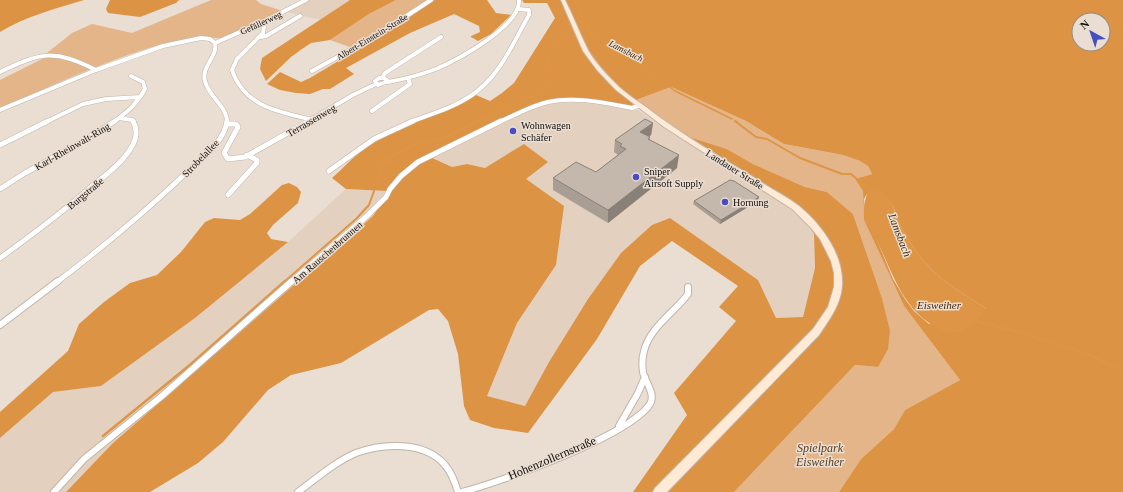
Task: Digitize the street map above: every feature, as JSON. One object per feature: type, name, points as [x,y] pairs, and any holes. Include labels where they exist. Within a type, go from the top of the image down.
[{"type":"main road","name":"Landauer Straße","points":[[563,0],[581,42],[592,60],[618,89],[638,106],[666,126],[784,200],[804,215],[818,230],[830,249],[838,280],[835,300],[816,332],[659,492]]},
{"type":"street","name":"Gefällerweg","points":[[215,43],[259,24],[306,0]]},
{"type":"street","name":"Albert-Einstein-Straße","points":[[312,71],[369,40],[431,0]]},
{"type":"street","points":[[388,82],[387,78],[382,78],[375,81],[376,84],[383,84],[408,78],[451,61],[479,46],[501,29],[519,9],[520,0]]},
{"type":"street","points":[[329,172],[355,152],[377,138],[404,125],[456,104],[482,88],[493,76],[530,15],[529,10],[519,9]]},
{"type":"street","points":[[260,37],[266,36],[300,16]]},
{"type":"street","points":[[259,24],[264,29],[260,37],[237,59],[232,70],[235,79],[244,91],[259,104],[274,110],[312,120]]},
{"type":"street","points":[[382,78],[385,73],[441,37]]},
{"type":"street","points":[[0,110],[96,70],[178,42],[206,38],[215,43],[216,48],[206,67],[204,78],[208,90],[225,114],[227,124]]},
{"type":"street","points":[[0,72],[45,55],[76,62],[96,70]]},
{"type":"street","points":[[0,145],[83,104],[106,99],[140,97],[144,90],[144,84],[140,78],[132,76]]},
{"type":"street","points":[[372,111],[410,84],[408,78]]},
{"type":"street","name":"Terrassenweg","points":[[227,124],[236,124],[238,127],[224,153],[226,157],[233,160],[247,155],[376,84]]},
{"type":"street","name":"Karl-Rheinwalt-Ring","points":[[0,189],[34,167],[89,138],[119,118],[140,97]]},
{"type":"street","name":"Am Rauschenbrunnen","points":[[54,492],[84,459],[162,396],[367,216],[386,198],[390,189],[401,176],[418,162],[494,124],[527,109],[548,102],[584,101],[628,108],[638,106]]},
{"type":"street","name":"Burgstraße","points":[[0,258],[72,203],[124,158],[133,143],[136,128],[132,120],[119,118]]},
{"type":"street","name":"Strobelallee","points":[[0,325],[97,253],[142,215],[208,152],[223,133],[227,124]]},
{"type":"street","points":[[228,196],[257,163],[256,160],[247,155]]},
{"type":"street","name":"Hohenzollernstraße","points":[[462,492],[503,480],[575,451],[635,418],[649,406],[651,396],[642,370],[642,359],[645,347],[654,331],[688,294],[688,287]]},
{"type":"street","points":[[618,428],[638,393],[645,377]]},
{"type":"street","points":[[298,492],[354,454],[375,447],[393,446],[415,447],[425,450],[439,459],[455,478],[458,492]]},
{"type":"shaded area","points":[[0,0],[84,0],[30,17],[0,32]]},
{"type":"shaded area","points":[[110,0],[179,0],[176,3],[140,17],[108,13],[106,9]]},
{"type":"shaded area","points":[[309,0],[350,0],[321,20],[287,12]]},
{"type":"shaded area","points":[[350,0],[396,0],[369,14],[330,40],[311,43],[291,57],[266,81],[260,69],[262,58]]},
{"type":"shaded area","points":[[435,0],[487,0],[496,13],[511,15],[491,34],[478,41],[471,36],[480,32],[479,26],[454,14],[410,33],[346,68],[354,74],[330,89],[323,89],[310,94],[296,93],[280,90],[267,84],[280,72],[301,82],[310,78],[395,27]]},
{"type":"shaded area","points":[[522,0],[1123,0],[1123,492],[839,492],[861,459],[894,429],[905,410],[960,380],[904,306],[864,220],[863,191],[855,179],[872,174],[868,166],[860,161],[843,155],[784,144],[746,121],[671,87],[636,100],[632,106],[594,99],[553,99],[531,105],[431,153],[387,191],[346,189],[332,178],[364,149],[382,138],[476,95],[490,101],[502,93],[514,83],[555,18],[547,3],[524,3]],"holes":[[[867,194],[890,201],[902,229],[925,263],[944,280],[986,308],[929,324],[914,311],[893,279],[876,238],[866,220],[864,199]]]},
{"type":"shaded area","points":[[586,102],[638,110],[676,136],[779,199],[802,220],[814,234],[815,268],[803,317],[776,318],[758,280],[670,218],[621,253],[588,299],[549,362],[525,406],[487,396],[517,323],[556,265],[525,179],[524,144],[485,168],[467,164],[452,167],[430,157],[521,113],[543,105]]},
{"type":"shaded area","points":[[686,136],[727,149],[753,164],[805,187],[827,192],[853,214],[882,298],[890,330],[888,349],[878,367],[855,365],[734,492],[633,492],[687,415],[674,393],[736,321],[719,307],[738,286],[672,241],[640,266],[597,339],[528,433],[494,428],[470,420],[464,406],[458,354],[448,321],[438,309],[429,310],[341,363],[291,375],[268,390],[223,442],[198,463],[150,492],[66,492],[113,443],[373,216],[398,183],[413,169],[430,157],[452,167],[467,164],[485,168],[524,144],[548,162],[526,179],[564,206],[556,265],[517,323],[487,396],[525,406],[549,362],[588,299],[621,253],[652,225],[670,218],[758,280],[776,318],[803,317],[815,268],[814,234],[793,202]]},
{"type":"shaded area","points":[[289,183],[297,187],[301,192],[298,203],[273,225],[267,233],[271,239],[288,242],[195,318],[101,386],[53,392],[0,438],[0,412],[68,351],[79,324],[104,302],[130,283],[157,275],[181,252],[205,222],[214,218],[240,220],[250,214],[282,185]]},
{"type":"shaded area","points":[[346,189],[387,191],[373,216],[113,443],[66,492],[0,492],[0,438],[53,392],[101,386],[195,318],[288,242]]},
{"type":"green space","points":[[211,0],[256,0],[261,4],[283,11],[224,38],[193,37],[161,45],[114,60],[0,108],[0,80],[44,58],[47,53],[72,33],[92,24],[132,33]]},
{"type":"green space","points":[[396,0],[435,0],[358,50],[330,40],[369,14]]},
{"type":"green space","name":"Spielpark Eisweiher","points":[[671,87],[746,121],[784,144],[843,155],[860,161],[868,166],[872,174],[855,179],[863,191],[864,220],[904,306],[960,380],[905,410],[894,429],[861,459],[839,492],[734,492],[855,365],[878,367],[890,330],[882,298],[853,214],[827,192],[805,187],[753,164],[727,149],[686,136],[636,100]]},
{"type":"water","name":"Eisweiher","points":[[870,190],[883,193],[887,196],[892,204],[898,221],[917,253],[925,263],[944,280],[986,308],[977,320],[967,329],[948,332],[940,329],[927,322],[908,302],[900,290],[866,221],[864,206],[868,191]]},
{"type":"building","name":"Sniper Airsoft Supply","points":[[645,119],[653,123],[640,132],[650,137],[648,139],[679,155],[608,210],[553,178],[576,162],[596,172],[626,149],[620,146],[622,144],[615,140]]},
{"type":"building","name":"Hornung","points":[[730,180],[759,197],[721,220],[694,201]]},
{"type":"waterway","name":"Lamsbach","points":[[575,0],[588,30],[601,45],[633,60],[675,91],[732,119]]},
{"type":"waterway","name":"Lamsbach","points":[[577,23],[583,20]]},
{"type":"waterway","points":[[477,122],[533,96],[554,74],[547,63],[567,27]]},
{"type":"waterway","points":[[376,184],[382,166],[394,155],[411,146],[444,138],[479,121]]},
{"type":"waterway","name":"Lamsbach","points":[[737,122],[735,121],[756,137],[767,139],[800,158],[842,174],[851,174],[872,192]]},
{"type":"waterway","points":[[284,282],[356,219],[369,205],[374,191]]},
{"type":"waterway","points":[[103,436],[191,364],[285,281]]},
{"type":"waterway","name":"Lamsbach","points":[[976,321],[1015,331],[1085,353],[1123,370]]},
{"type":"place","name":"Wohnwagen Schäfer","points":[[513,131]]},
{"type":"place","name":"Sniper Airsoft Supply","points":[[636,177]]},
{"type":"place","name":"Hornung","points":[[725,202]]}]
